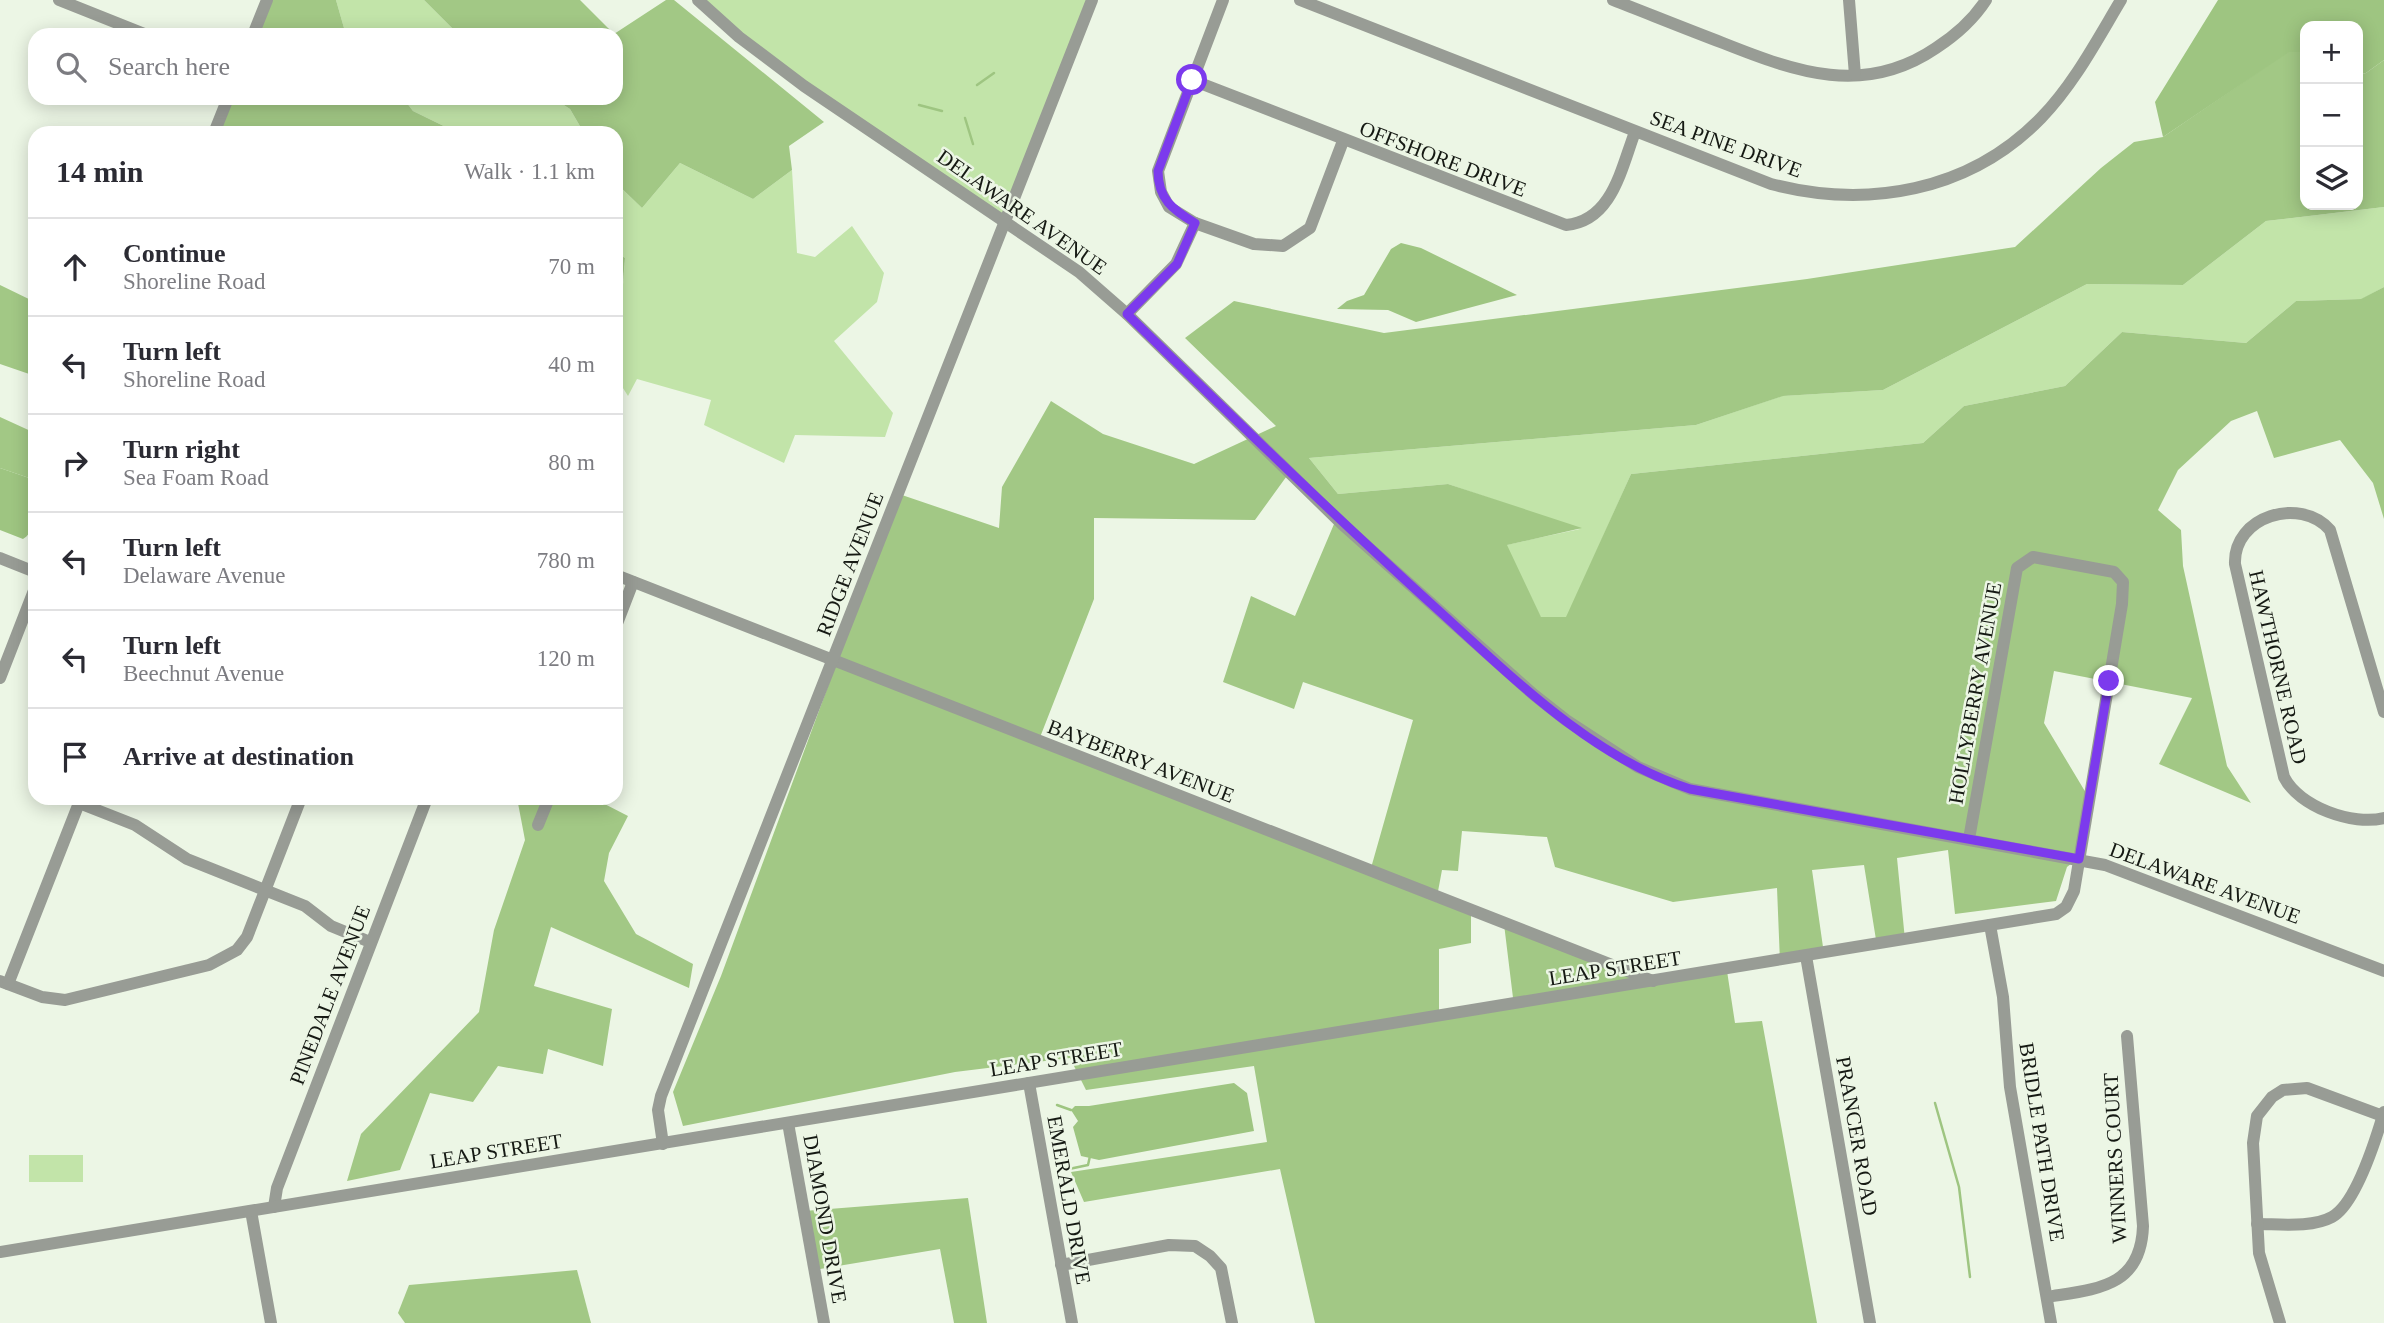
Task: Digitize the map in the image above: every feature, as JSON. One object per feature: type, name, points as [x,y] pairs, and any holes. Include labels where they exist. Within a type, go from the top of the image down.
[{"type":"street","points":[[59,0],[129,28]]},
{"type":"street","points":[[256,28],[267,0]]},
{"type":"street","name":"DELAWARE AVENUE","points":[[698,0],[745,43],[794,78],[1079,272],[1127,314],[1317,500],[1460,629],[1566,720],[1638,767],[1690,789],[2079,859],[2181,892],[2384,971]]},
{"type":"street","name":"RIDGE AVENUE","points":[[663,1144],[659,1101],[1092,0]]},
{"type":"street","points":[[1223,0],[1158,171],[1158,181],[1169,207],[1195,223],[1254,244],[1283,246],[1310,228],[1343,141]]},
{"type":"street","name":"SEA PINE DRIVE","points":[[1300,0],[1770,184],[1802,192],[1865,197],[1922,188],[1974,168],[2000,153],[2040,119],[2065,90],[2121,0]]},
{"type":"street","points":[[1613,0],[1788,68],[1813,74],[1855,75],[1891,69],[1928,53],[1965,26],[1986,0]]},
{"type":"street","points":[[1849,0],[1855,75]]},
{"type":"street","name":"OFFSHORE DRIVE","points":[[1192,80],[1343,141],[1566,225],[1586,221],[1605,206],[1635,132]]},
{"type":"street","points":[[217,126],[225,105]]},
{"type":"street","points":[[1127,314],[1177,264],[1195,223]]},
{"type":"street","name":"HAWTHORNE ROAD","points":[[2384,712],[2333,534],[2323,522],[2308,513],[2276,515],[2249,527],[2237,546],[2234,560],[2284,777],[2294,793],[2309,802],[2358,820],[2384,818]]},
{"type":"street","points":[[0,558],[28,569]]},
{"type":"street","name":"HOLLYBERRY AVENUE","points":[[1969,839],[2017,568],[2028,558],[2096,567],[2114,572],[2124,588],[2079,859]]},
{"type":"street","name":"BAYBERRY AVENUE","points":[[623,578],[1653,981]]},
{"type":"street","points":[[623,609],[634,582]]},
{"type":"street","points":[[0,678],[28,607]]},
{"type":"street","points":[[78,805],[4,983],[42,997],[65,1000],[215,963],[232,954],[245,941],[298,805]]},
{"type":"street","points":[[89,805],[138,826],[187,859],[309,908],[331,926],[370,942]]},
{"type":"street","name":"PINEDALE AVENUE","points":[[274,1208],[277,1188],[424,805]]},
{"type":"street","points":[[538,825],[546,805]]},
{"type":"street","name":"LEAP STREET","points":[[0,1252],[2047,916],[2063,909],[2072,897],[2079,859]]},
{"type":"street","name":"BRIDLE PATH DRIVE","points":[[1990,925],[2003,997],[2010,1087],[2051,1323]]},
{"type":"street","name":"PRANCER ROAD","points":[[1806,956],[1870,1323]]},
{"type":"street","name":"WINNERS COURT","points":[[2047,1297],[2112,1283],[2128,1272],[2141,1248],[2143,1226],[2127,1036]]},
{"type":"street","name":"EMERALD DRIVE","points":[[1028,1083],[1072,1323]]},
{"type":"street","points":[[2257,1224],[2316,1222],[2331,1217],[2342,1209],[2353,1193],[2384,1114],[2307,1088],[2283,1090],[2262,1107],[2254,1129],[2257,1224],[2261,1264],[2280,1323]]},
{"type":"street","name":"DIAMOND DRIVE","points":[[788,1123],[824,1323]]},
{"type":"street","points":[[251,1211],[271,1323]]},
{"type":"street","points":[[1061,1265],[1169,1245],[1195,1246],[1221,1268],[1232,1323]]},
{"type":"shaded area","points":[[272,0],[336,0],[344,28],[261,28]]},
{"type":"shaded area","points":[[336,0],[424,0],[452,28],[344,28]]},
{"type":"shaded area","points":[[424,0],[580,0],[608,28],[452,28]]},
{"type":"shaded area","points":[[666,0],[674,0],[824,122],[789,146],[792,170],[753,199],[680,163],[642,208],[623,190],[623,126],[580,126],[570,109],[564,105],[623,105],[623,28]]},
{"type":"shaded area","points":[[698,0],[1093,0],[1004,220],[752,48]]},
{"type":"shaded area","points":[[2218,0],[2384,0],[2384,60],[2366,73],[2363,74],[2363,21],[2300,21],[2300,52],[2289,52],[2163,137],[2155,102]]},
{"type":"shaded area","points":[[2289,51],[2300,52],[2300,210],[2359,210],[2266,221],[2183,285],[2087,284],[1883,390],[1783,396],[1696,425],[1309,458],[1338,494],[1448,484],[1582,528],[1507,545],[1541,617],[1566,617],[1631,474],[1923,443],[1964,406],[2065,386],[2122,332],[2246,343],[2296,301],[2361,299],[2384,287],[2384,519],[2373,483],[2340,440],[2274,458],[2257,411],[2231,421],[2178,470],[2158,510],[2181,530],[2183,566],[2227,766],[2251,803],[2159,764],[2192,698],[2054,671],[2044,723],[2089,798],[2077,859],[2067,867],[2056,901],[1955,914],[1948,850],[1897,858],[1905,940],[1877,946],[1864,865],[1812,870],[1824,954],[1780,962],[1777,888],[1673,902],[1555,867],[1547,837],[1462,831],[1458,871],[1442,870],[1436,902],[1471,910],[1471,943],[1439,949],[1439,1019],[1514,1006],[1504,924],[1658,983],[1727,971],[1735,1023],[1762,1021],[1817,1323],[1315,1323],[1280,1169],[1084,1202],[1071,1172],[1267,1142],[1254,1066],[1086,1090],[1070,1058],[955,1072],[683,1126],[673,1092],[721,976],[899,494],[999,528],[1002,487],[1051,401],[1103,434],[1194,464],[1276,426],[1185,338],[1234,301],[1384,333],[1807,279],[2015,247],[2101,168],[2134,142],[2163,137]],"holes":[[[1289,473],[1337,517],[1295,616],[1251,596],[1223,682],[1294,709],[1303,682],[1413,720],[1369,875],[1037,745],[1094,599],[1094,518],[1255,520]]]},
{"type":"shaded area","points":[[2384,60],[2384,207],[2363,209],[2363,74]]},
{"type":"shaded area","points":[[229,105],[408,105],[413,111],[444,126],[220,126]]},
{"type":"shaded area","points":[[408,105],[564,105],[570,109],[580,126],[444,126],[413,111]]},
{"type":"shaded area","points":[[680,163],[753,199],[792,170],[797,253],[815,257],[852,226],[884,273],[877,302],[834,341],[893,413],[885,437],[795,435],[784,463],[704,425],[711,400],[637,379],[628,396],[623,388],[623,190],[642,208]]},
{"type":"shaded area","points":[[2384,207],[2384,287],[2362,299],[2296,301],[2246,343],[2122,332],[2065,386],[1964,406],[1923,443],[1631,474],[1567,617],[1541,618],[1506,545],[1580,529],[1448,484],[1338,494],[1309,458],[1696,425],[1782,396],[1883,390],[2087,284],[2183,285],[2266,221]]},
{"type":"shaded area","points":[[1401,243],[1421,248],[1517,295],[1416,322],[1388,310],[1337,309],[1347,301],[1364,295],[1391,249]]},
{"type":"shaded area","points":[[0,285],[28,299],[28,374],[0,364]]},
{"type":"shaded area","points":[[0,417],[28,430],[28,478],[0,468]]},
{"type":"shaded area","points":[[0,468],[28,478],[28,535],[23,539],[0,530]]},
{"type":"shaded area","points":[[518,805],[607,805],[628,816],[609,853],[604,881],[636,934],[693,964],[689,988],[551,927],[534,986],[612,1009],[603,1066],[548,1049],[543,1074],[498,1066],[473,1102],[430,1093],[400,1170],[347,1181],[361,1134],[479,1012],[494,930],[525,840]]},
{"type":"shaded area","points":[[1234,1083],[1247,1093],[1254,1131],[1099,1160],[1081,1156],[1073,1127],[1078,1121],[1071,1110],[1075,1106]]},
{"type":"shaded area","points":[[29,1155],[83,1155],[83,1182],[29,1182]]},
{"type":"shaded area","points":[[968,1198],[987,1323],[954,1323],[940,1249],[814,1270],[804,1211]]},
{"type":"shaded area","points":[[577,1270],[591,1323],[405,1323],[398,1313],[409,1285]]},
{"type":"waterway","points":[[977,85],[994,73]]},
{"type":"waterway","points":[[919,105],[942,111]]},
{"type":"waterway","points":[[965,118],[973,144]]},
{"type":"waterway","points":[[1935,1103],[1959,1187],[1970,1277]]},
{"type":"waterway","points":[[1057,1105],[1071,1110]]},
{"type":"waterway","points":[[1069,1169],[1088,1165],[1090,1156]]},
{"type":"route","points":[[1192,80],[1158,171],[1158,181],[1169,207],[1195,223],[1189,242],[1177,264],[1127,314],[1342,524],[1533,694],[1581,730],[1652,775],[1690,789],[2079,859],[2109,681]]}]
